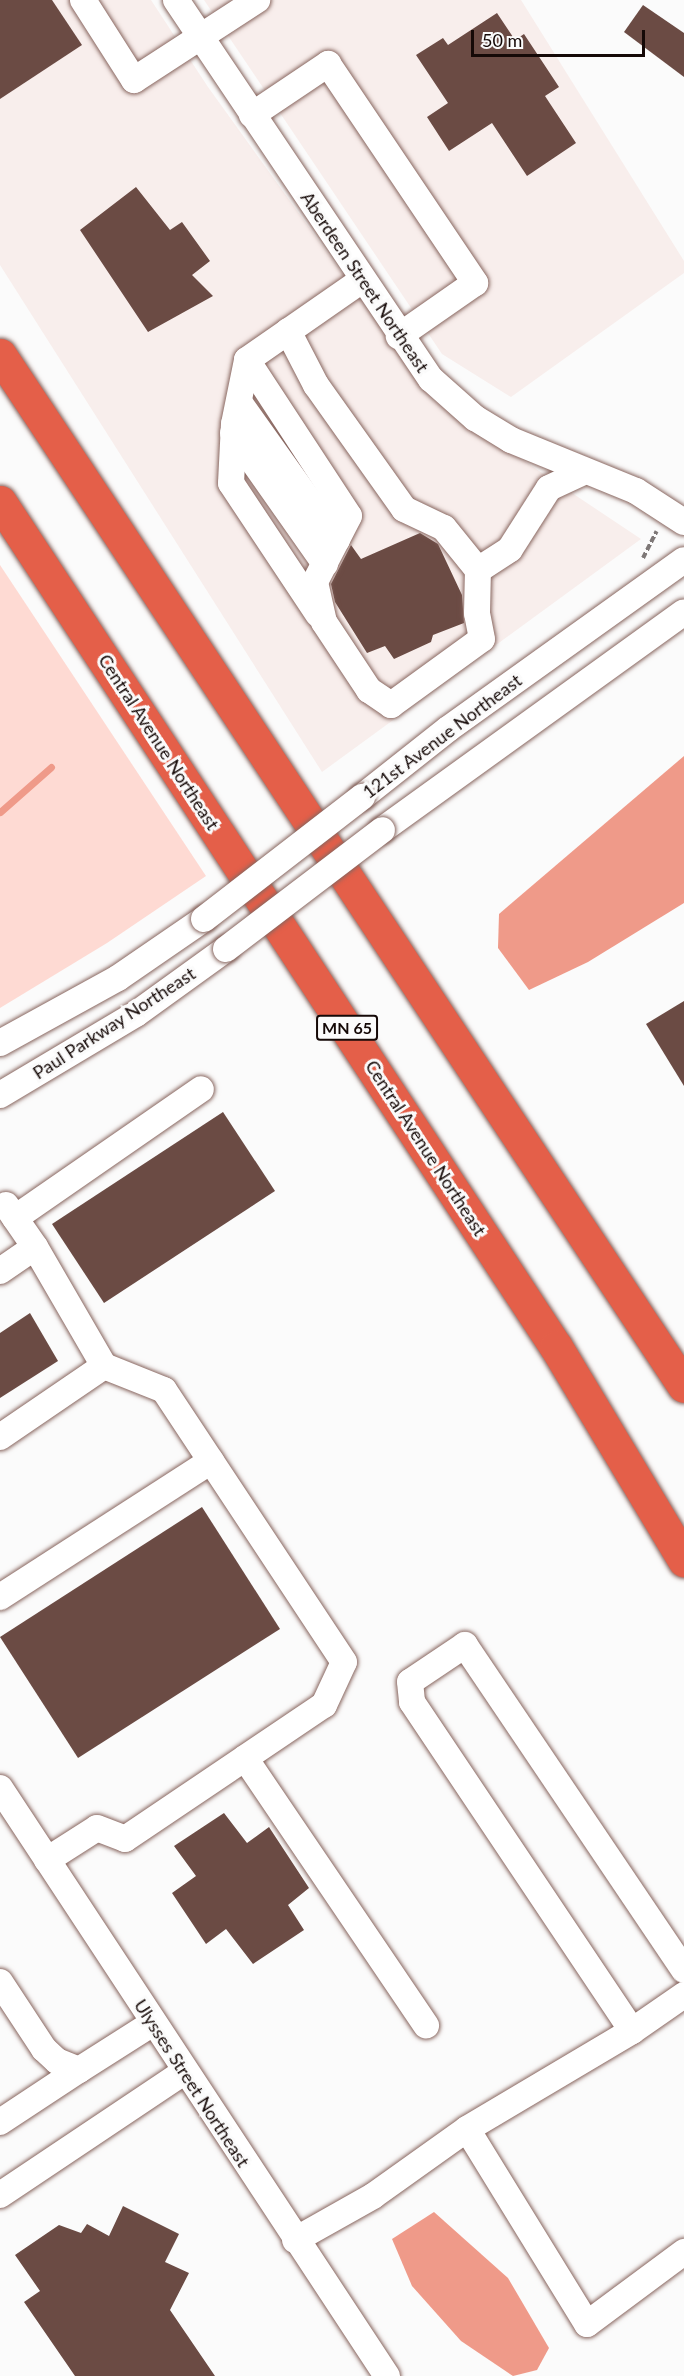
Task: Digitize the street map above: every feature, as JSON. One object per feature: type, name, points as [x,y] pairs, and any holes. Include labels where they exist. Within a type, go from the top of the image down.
[{"type":"highway","points":[[0,355],[684,1386]]},
{"type":"highway","name":"Central Avenue Northeast","points":[[0,502],[556,1347],[684,1560]]},
{"type":"street","points":[[83,0],[134,80],[257,0]]},
{"type":"street","name":"Aberdeen Street Northeast","points":[[176,0],[399,336],[431,379],[475,418],[511,440],[584,472],[636,491],[684,522]]},
{"type":"street","points":[[252,115],[328,64],[475,283],[399,336]]},
{"type":"street","points":[[288,331],[316,385],[404,508],[444,528],[478,570],[477,614],[482,639],[390,705],[369,690],[231,483],[239,407],[288,331],[362,280]]},
{"type":"street","points":[[239,407],[349,516],[330,552],[324,622]]},
{"type":"street","points":[[239,407],[330,552]]},
{"type":"street","points":[[239,407],[330,552]]},
{"type":"street","points":[[478,570],[510,549],[549,488],[584,472]]},
{"type":"street","name":"121st Avenue Northeast","points":[[204,919],[448,729],[684,560]]},
{"type":"street","name":"Paul Parkway Northeast","points":[[0,1095],[136,1014],[226,949],[382,830],[684,612]]},
{"type":"street","name":"Paul Parkway Northeast","points":[[0,1044],[118,978],[204,919]]},
{"type":"street","points":[[47,1860],[98,1828],[125,1839],[324,1705],[344,1662],[164,1390],[104,1366],[35,1247],[11,1211],[201,1089]]},
{"type":"street","points":[[0,1271],[35,1247]]},
{"type":"street","points":[[0,1437],[104,1366]]},
{"type":"street","points":[[0,1597],[211,1461]]},
{"type":"street","points":[[632,2031],[412,1702],[410,1682],[465,1645],[684,1970]]},
{"type":"street","points":[[245,1758],[426,2025]]},
{"type":"street","name":"Ulysses Street Northeast","points":[[0,1788],[294,2240],[387,2376]]},
{"type":"street","points":[[0,1982],[44,2049],[57,2061],[79,2070]]},
{"type":"street","points":[[294,2240],[373,2196],[467,2129],[632,2031],[684,1995]]},
{"type":"street","points":[[0,2122],[153,2023]]},
{"type":"street","points":[[0,2194],[184,2071]]},
{"type":"street","points":[[467,2129],[587,2324],[684,2252]]},
{"type":"shaded area","points":[[0,0],[151,0],[208,87],[434,401],[641,539],[322,772],[0,265]]},
{"type":"shaded area","points":[[204,0],[521,0],[684,261],[684,273],[511,397],[442,354]]},
{"type":"shaded area","points":[[0,565],[206,876],[107,943],[0,1008]]},
{"type":"shaded area","points":[[684,756],[684,903],[588,962],[529,990],[498,948],[499,914]]},
{"type":"shaded area","points":[[434,2212],[508,2278],[549,2348],[537,2370],[513,2376],[461,2341],[412,2286],[392,2239]]},
{"type":"building","points":[[0,0],[52,0],[82,45],[0,99]]},
{"type":"building","points":[[643,5],[684,33],[684,77],[624,32]]},
{"type":"building","points":[[497,13],[515,40],[524,34],[559,87],[545,96],[576,143],[527,176],[492,123],[449,151],[427,117],[448,103],[416,55],[443,38],[448,45]]},
{"type":"building","points":[[136,187],[170,230],[182,222],[210,261],[192,275],[213,296],[148,332],[80,230]]},
{"type":"building","points":[[420,533],[438,544],[462,595],[464,623],[433,635],[431,642],[394,659],[385,646],[367,653],[335,602],[331,584],[351,545],[361,559]]},
{"type":"building","points":[[684,1001],[684,1086],[646,1024]]},
{"type":"building","points":[[223,1112],[275,1191],[104,1303],[52,1224]]},
{"type":"building","points":[[30,1313],[58,1361],[0,1398],[0,1333]]},
{"type":"building","points":[[202,1507],[280,1629],[78,1758],[0,1637]]},
{"type":"building","points":[[224,1813],[247,1843],[269,1827],[309,1888],[288,1905],[304,1930],[253,1964],[226,1929],[206,1944],[172,1893],[196,1876],[174,1846]]},
{"type":"building","points":[[123,2206],[179,2234],[165,2262],[189,2273],[170,2310],[215,2376],[75,2376],[24,2302],[40,2291],[15,2255],[59,2225],[81,2233],[87,2224],[109,2236]]},
{"type":"waterway","points":[[0,812],[51,767]]}]
